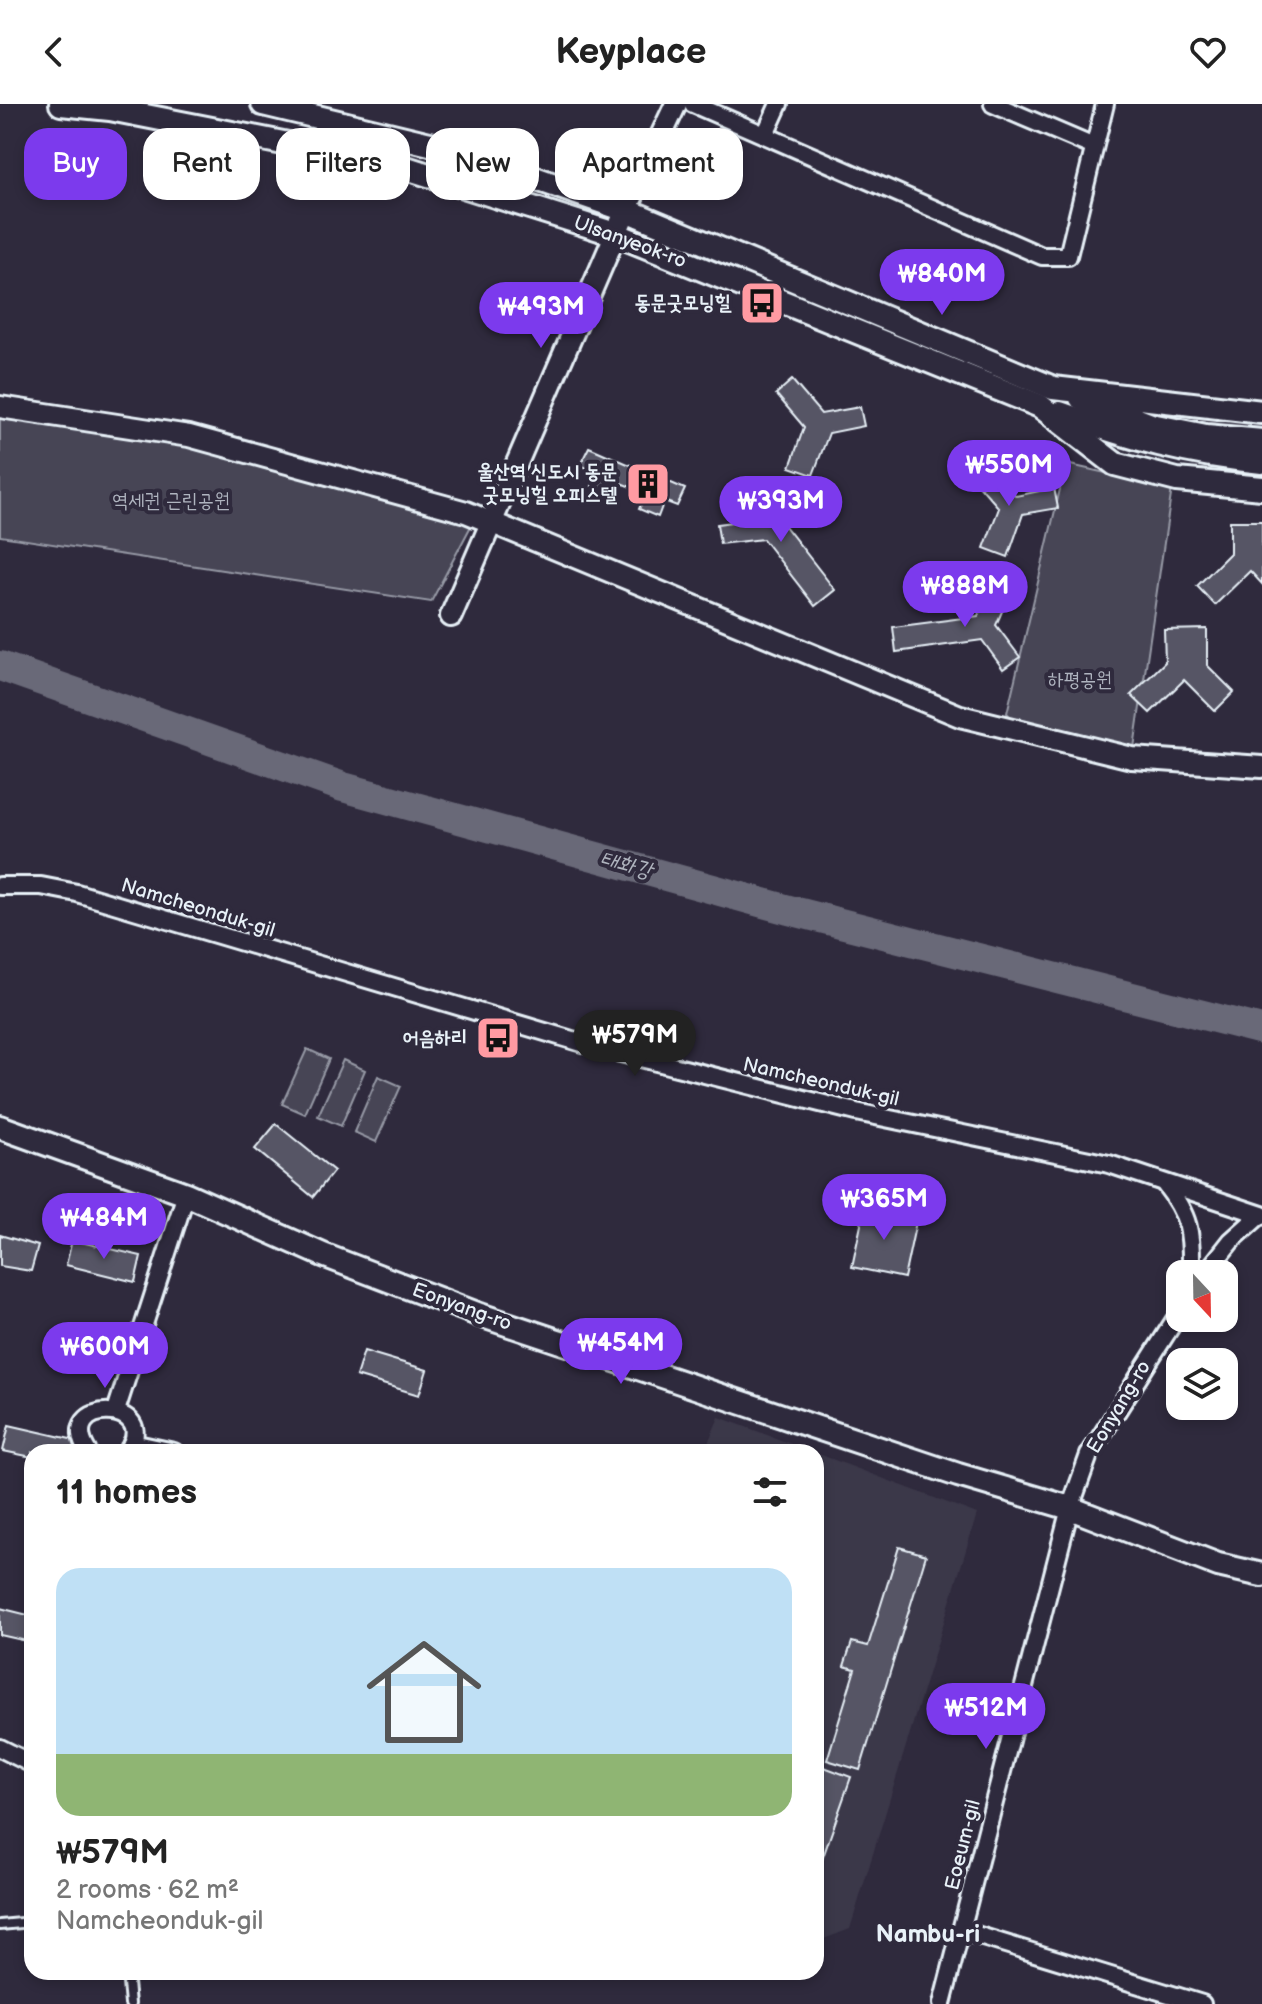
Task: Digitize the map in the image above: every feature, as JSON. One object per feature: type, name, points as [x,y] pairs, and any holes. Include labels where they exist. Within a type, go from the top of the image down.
[{"type":"main road","name":"Ulsanyeok-ro","points":[[61,104],[110,109],[400,166],[615,234],[1047,397],[1151,425],[1206,436],[1262,441]]},
{"type":"main road","name":"Ulsanyeok-ro","points":[[263,104],[451,149],[626,210],[1144,443],[1202,456],[1262,462]]},
{"type":"main road","name":"Ulsanyeok-ro","points":[[1047,397],[1262,412]]},
{"type":"main road","name":"Ulsanyeok-ro","points":[[1047,397],[1115,464],[1177,480],[1262,488]]},
{"type":"main road","name":"Eonyang-ro","points":[[0,1127],[186,1194],[323,1255],[480,1315],[958,1475],[1070,1508],[1218,1565],[1262,1575]]},
{"type":"street","points":[[451,616],[615,234],[676,104]]},
{"type":"street","points":[[693,104],[1042,256],[1068,256],[1105,104]]},
{"type":"street","points":[[765,135],[779,104]]},
{"type":"street","points":[[993,104],[1094,147]]},
{"type":"street","points":[[0,407],[189,436],[466,512],[960,716],[1132,758],[1262,767]]},
{"type":"street","name":"Namcheonduk-gil","points":[[0,886],[41,886],[77,893],[589,1045],[856,1112],[1109,1164],[1261,1216]]},
{"type":"street","points":[[1164,1183],[1187,1220],[1192,1235],[1191,1260]]},
{"type":"street","points":[[116,1411],[186,1194]]},
{"type":"street","points":[[1216,1260],[1231,1241],[1261,1216]]},
{"type":"street","name":"Eonyang-ro","points":[[1070,1508],[1089,1455],[1167,1332]]},
{"type":"street","points":[[85,1444],[82,1436],[86,1421],[100,1411],[116,1411],[129,1421],[129,1444]]},
{"type":"street","name":"Eoeum-gil","points":[[942,2004],[1070,1508]]},
{"type":"street","points":[[0,1748],[24,1760]]},
{"type":"street","points":[[963,1931],[1202,2004]]},
{"type":"lane","points":[[0,1925],[24,1923]]},
{"type":"lane","points":[[128,1980],[130,2004]]},
{"type":"shaded area","points":[[719,1417],[792,1444],[707,1444]]},
{"type":"shaded area","points":[[824,1456],[977,1514],[850,1929],[824,1939]]},
{"type":"green space","name":"역세권 근린공원","points":[[0,419],[187,442],[472,524],[431,602],[0,536]]},
{"type":"green space","name":"하평공원","points":[[1066,464],[1172,488],[1134,748],[1081,745],[1023,731],[1007,713]]},
{"type":"green space","points":[[307,1049],[329,1059],[305,1114],[282,1104]]},
{"type":"green space","points":[[343,1060],[365,1070],[341,1126],[318,1116]]},
{"type":"green space","points":[[378,1076],[401,1086],[376,1142],[354,1132]]},
{"type":"building","points":[[792,380],[821,414],[860,407],[864,426],[829,433],[813,475],[790,467],[804,427],[776,394]]},
{"type":"building","name":"울산역 신도시 동문 굿모닝힐 오피스텔","points":[[589,447],[685,489],[677,506],[664,501],[658,517],[639,509],[646,493],[616,481],[609,495],[592,486],[599,473],[580,465]]},
{"type":"building","points":[[986,462],[1016,496],[1054,488],[1058,508],[1023,514],[1008,557],[984,548],[999,508],[970,475]]},
{"type":"building","points":[[778,482],[796,490],[782,522],[835,590],[815,606],[763,539],[720,544],[717,524],[762,518]]},
{"type":"building","points":[[1230,521],[1262,521],[1262,584],[1250,571],[1215,605],[1197,586],[1230,553]]},
{"type":"building","points":[[995,576],[1014,584],[996,625],[1020,657],[1003,669],[982,640],[896,652],[893,627],[978,616]]},
{"type":"building","points":[[1207,629],[1207,665],[1234,692],[1215,711],[1184,680],[1150,713],[1131,695],[1165,662],[1164,630]]},
{"type":"building","points":[[276,1124],[334,1171],[313,1197],[255,1149]]},
{"type":"building","points":[[865,1206],[917,1217],[904,1278],[852,1267]]},
{"type":"building","points":[[0,1235],[38,1246],[31,1271],[0,1266]]},
{"type":"building","points":[[72,1240],[141,1256],[135,1282],[66,1265]]},
{"type":"building","points":[[364,1351],[427,1370],[419,1395],[356,1376]]},
{"type":"building","points":[[9,1425],[79,1441],[78,1444],[24,1444],[24,1455],[3,1451]]},
{"type":"building","points":[[899,1547],[926,1555],[860,1770],[827,1760],[855,1669],[844,1666],[852,1642],[868,1646]]},
{"type":"building","points":[[0,1608],[24,1614],[24,1640],[0,1635]]},
{"type":"building","points":[[824,1767],[851,1777],[824,1854]]},
{"type":"waterway","name":"태화강","points":[[0,666],[343,787],[789,910],[1262,1030]]},
{"type":"place","name":"동문굿모닝힐","points":[[762,303]]},
{"type":"place","name":"울산역 신도시 동문 굿모닝힐 오피스텔","points":[[648,484]]},
{"type":"place","name":"어음하리","points":[[498,1038]]},
{"type":"district","name":"Nambu-ri","points":[[928,1934]]}]
